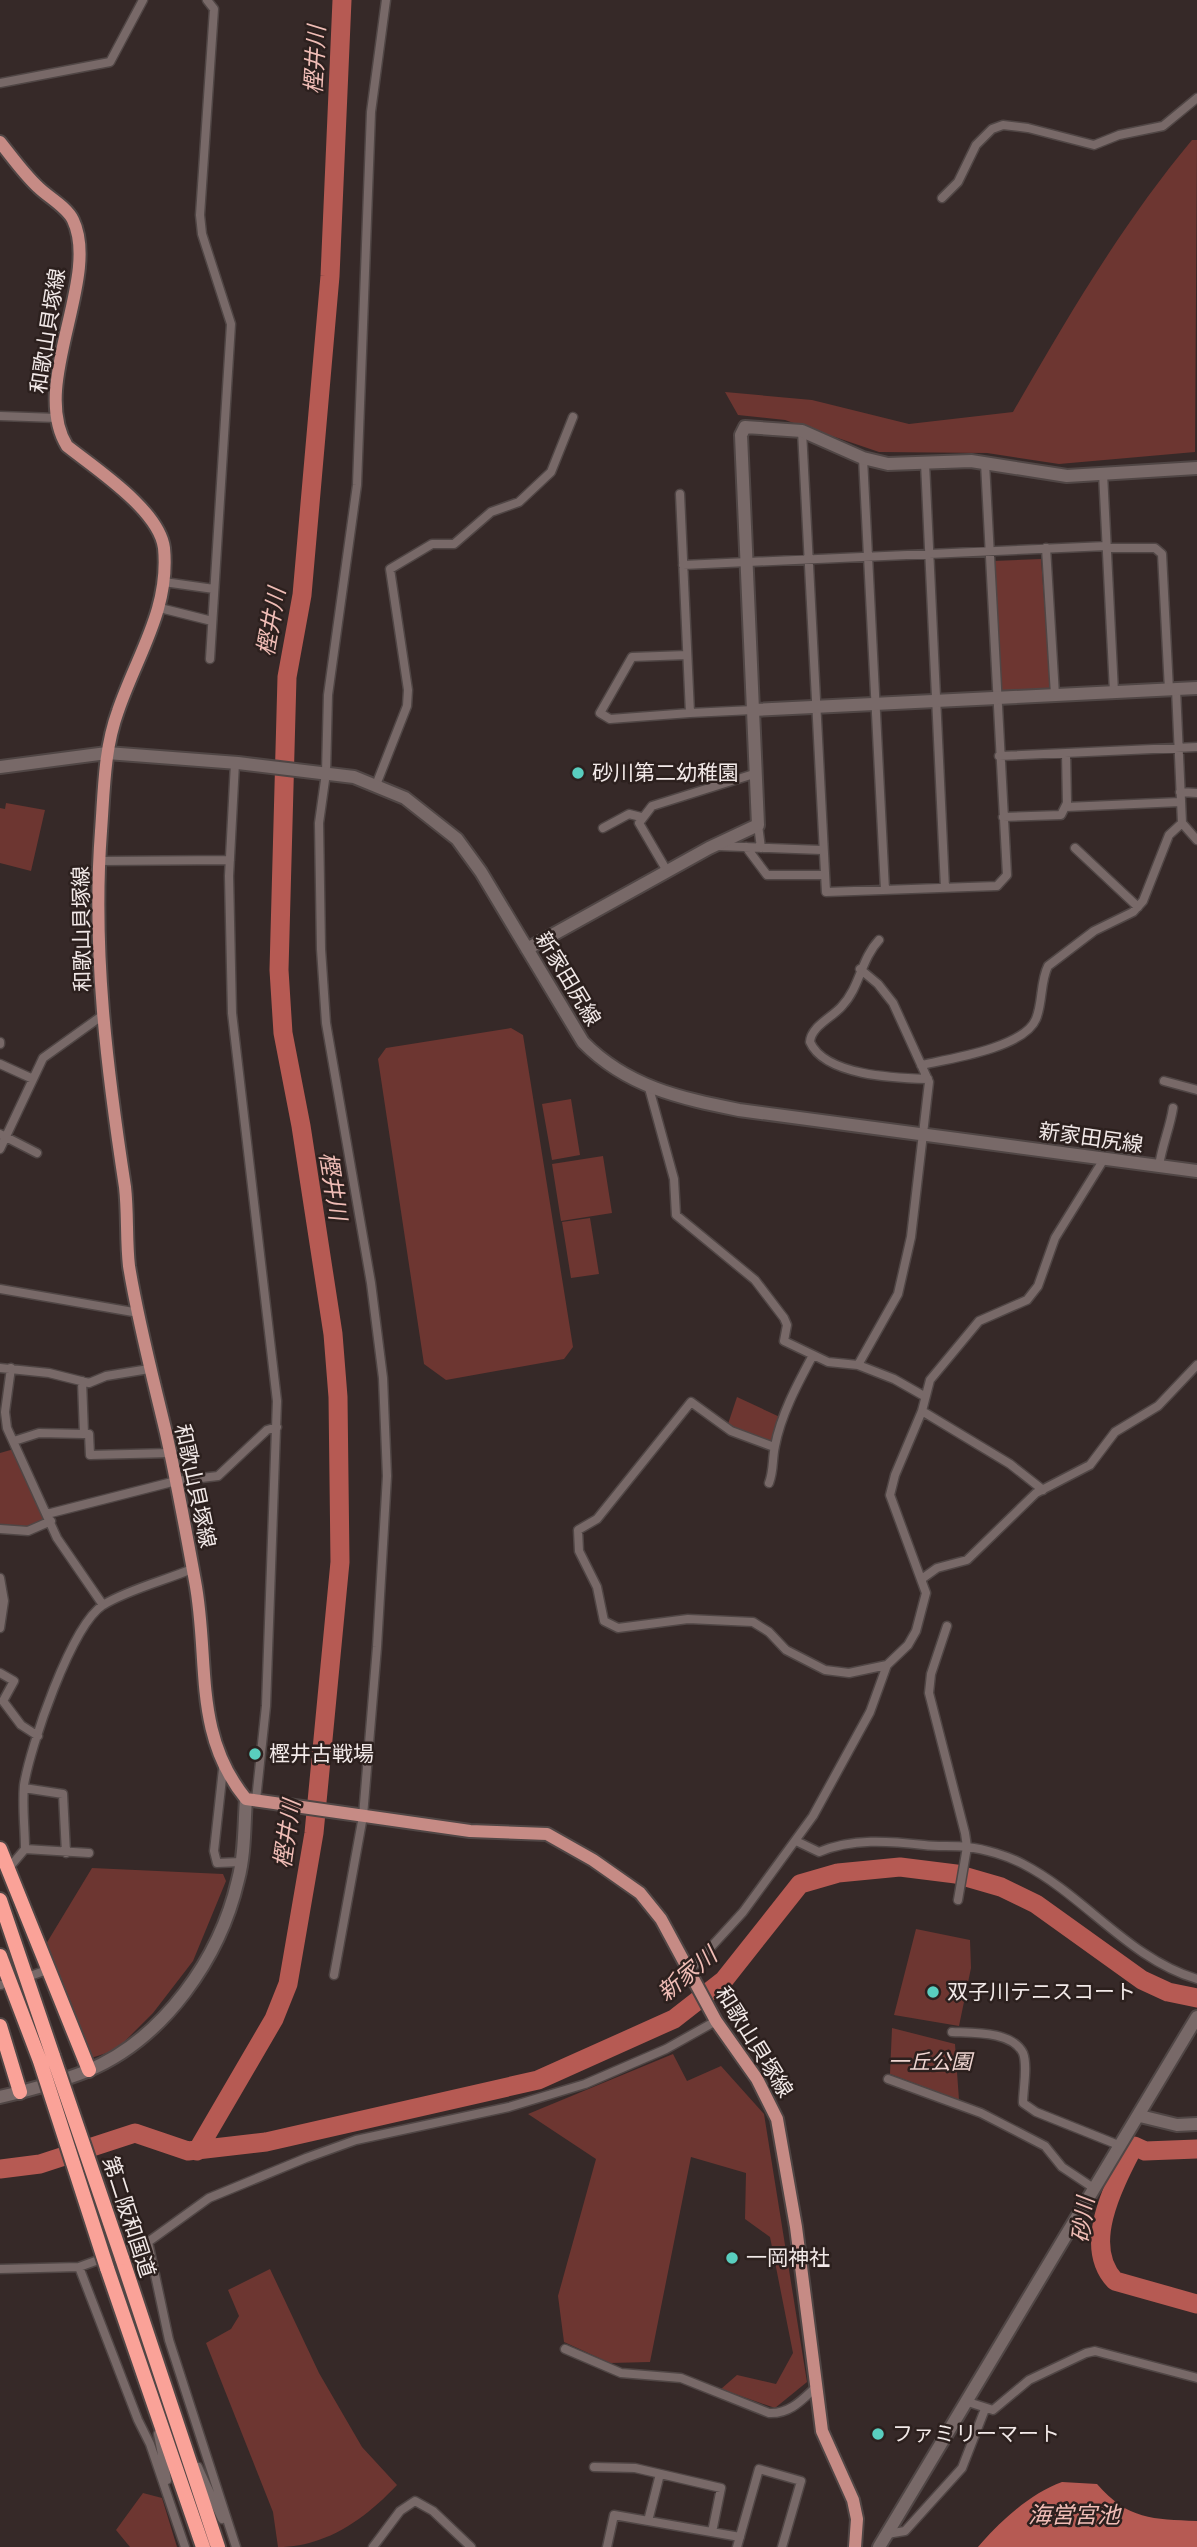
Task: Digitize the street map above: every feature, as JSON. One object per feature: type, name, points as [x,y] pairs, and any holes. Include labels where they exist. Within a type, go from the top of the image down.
[{"type":"highway","points":[[0,1849],[8,1869],[8,1896],[40,1972],[89,2070]]},
{"type":"highway","name":"第二阪和国道","points":[[8,1896],[46,2058],[107,2267],[203,2547]]},
{"type":"highway","name":"第二阪和国道","points":[[0,1956],[46,2058],[122,2258],[218,2547]]},
{"type":"highway","points":[[0,2026],[20,2092]]},
{"type":"main road","name":"和歌山貝塚線","points":[[0,142],[37,186],[73,218],[75,226],[79,265],[60,366],[57,418],[67,446],[147,513],[163,543],[164,582],[160,608],[117,711],[107,753],[100,861],[100,973],[116,1135],[125,1191],[129,1264],[149,1369],[176,1481],[192,1569],[201,1620],[207,1706],[216,1754],[223,1769],[251,1800],[470,1831],[547,1834],[593,1860],[640,1894],[661,1919],[714,2017],[757,2079],[777,2119],[822,2431],[853,2500],[857,2519],[855,2547]]},
{"type":"street","points":[[0,83],[110,62],[143,0]]},
{"type":"street","points":[[207,0],[214,9],[200,215],[202,234],[231,324],[210,659]]},
{"type":"street","points":[[334,1975],[360,1816],[377,1647],[387,1476],[384,1390],[371,1283],[326,1023],[319,823],[328,695],[357,485],[371,112],[386,0]]},
{"type":"street","points":[[942,198],[958,182],[976,145],[992,129],[1003,125],[1028,128],[1094,145],[1119,135],[1163,126],[1197,98]]},
{"type":"street","points":[[0,416],[57,418]]},
{"type":"street","points":[[376,785],[407,706],[408,690],[390,569],[432,544],[454,544],[491,512],[519,502],[551,472],[573,417]]},
{"type":"street","points":[[761,848],[742,429],[751,426],[802,431],[863,458],[888,464],[985,463],[1056,475],[1197,468]]},
{"type":"street","points":[[802,431],[826,892],[997,886],[1007,875],[985,463]]},
{"type":"street","points":[[863,458],[885,890]]},
{"type":"street","points":[[925,463],[946,888]]},
{"type":"street","points":[[1103,473],[1114,692]]},
{"type":"street","points":[[680,494],[690,713]]},
{"type":"street","points":[[683,565],[1046,548],[1155,548],[1162,554],[1182,823],[1197,840]]},
{"type":"street","points":[[1046,548],[1055,695]]},
{"type":"street","points":[[164,582],[214,589]]},
{"type":"street","points":[[160,608],[212,621]]},
{"type":"street","points":[[687,655],[632,657],[600,713],[610,719],[1197,688]]},
{"type":"street","points":[[999,756],[1197,747]]},
{"type":"street","name":"新家田尻線","points":[[0,767],[107,753],[237,763],[354,777],[422,808],[457,839],[481,872],[583,1042],[614,1070],[649,1088],[739,1110],[1197,1171]]},
{"type":"street","points":[[1003,817],[1060,815],[1066,807],[1066,753]]},
{"type":"street","points":[[0,2097],[89,2070],[120,2053],[155,2024],[192,1983],[217,1943],[230,1910],[241,1862],[266,1706],[277,1427],[275,1363],[235,1059],[229,934],[230,860],[237,763]]},
{"type":"street","points":[[667,871],[639,823],[641,817],[652,806],[757,773]]},
{"type":"street","points":[[1180,792],[1197,793]]},
{"type":"street","points":[[1066,807],[1180,802]]},
{"type":"street","points":[[603,828],[629,814],[641,817]]},
{"type":"street","points":[[921,1065],[972,1054],[1012,1040],[1030,1030],[1039,1011],[1048,966],[1094,930],[1138,907],[1143,901],[1165,842],[1182,823]]},
{"type":"street","points":[[527,949],[667,871],[758,825]]},
{"type":"street","points":[[714,846],[822,850]]},
{"type":"street","points":[[746,847],[767,876],[825,875]]},
{"type":"street","points":[[1075,849],[1138,907]]},
{"type":"street","points":[[100,861],[230,860]]},
{"type":"street","points":[[879,940],[860,969],[844,1004],[810,1037],[813,1049],[838,1065],[860,1072],[892,1078],[928,1079]]},
{"type":"street","points":[[858,1364],[898,1294],[911,1237],[925,1134],[928,1079],[893,1003],[878,984],[860,969]]},
{"type":"street","points":[[0,1149],[3,1136],[43,1058],[103,1015]]},
{"type":"street","points":[[0,1064],[33,1079]]},
{"type":"street","points":[[1164,1082],[1197,1090]]},
{"type":"street","points":[[649,1088],[674,1180],[676,1215],[755,1280],[784,1318],[787,1325],[783,1341],[836,1364],[858,1364],[894,1379],[924,1396]]},
{"type":"street","points":[[1159,1166],[1162,1139],[1171,1123],[1173,1108]]},
{"type":"street","points":[[3,1136],[37,1153]]},
{"type":"street","points":[[690,1973],[743,1912],[796,1840],[846,1758],[870,1712],[887,1665],[908,1646],[916,1631],[926,1593],[923,1578],[890,1495],[895,1475],[922,1411],[930,1380],[979,1321],[1027,1300],[1038,1286],[1055,1238],[1104,1159]]},
{"type":"street","points":[[0,1289],[139,1313]]},
{"type":"street","points":[[769,1483],[774,1469],[774,1447],[793,1393],[813,1354]]},
{"type":"street","points":[[923,1578],[937,1568],[967,1560],[1043,1490],[1090,1465],[1115,1432],[1158,1406],[1197,1365]]},
{"type":"street","points":[[0,1368],[89,1383],[106,1376],[149,1369]]},
{"type":"street","points":[[11,1368],[5,1412],[13,1441],[57,1538],[103,1605]]},
{"type":"street","points":[[82,1381],[84,1434]]},
{"type":"street","points":[[774,1447],[731,1431],[691,1402],[597,1519],[578,1530],[579,1551],[597,1587],[604,1621],[618,1628],[688,1619],[753,1622],[769,1632],[786,1650],[838,1674],[887,1665]]},
{"type":"street","points":[[922,1411],[1002,1459],[1043,1490]]},
{"type":"street","points":[[0,1529],[28,1531],[49,1517],[176,1481],[218,1476],[267,1430],[277,1427]]},
{"type":"street","points":[[13,1441],[39,1433],[89,1434],[90,1455],[170,1453]]},
{"type":"street","points":[[8,1869],[25,1849],[24,1788],[38,1736],[68,1654],[85,1626],[103,1605],[192,1569]]},
{"type":"street","points":[[0,1578],[4,1601],[0,1628]]},
{"type":"street","points":[[947,1626],[931,1674],[929,1693],[967,1847],[958,1900]]},
{"type":"street","points":[[0,1673],[14,1681],[3,1701],[21,1725],[38,1736]]},
{"type":"street","points":[[223,1769],[214,1851],[217,1863],[241,1862]]},
{"type":"street","points":[[24,1788],[63,1794],[66,1853]]},
{"type":"street","points":[[796,1840],[819,1852],[849,1843],[880,1841],[944,1848],[967,1847],[1023,1864],[1144,1954],[1163,1966],[1197,1979]]},
{"type":"street","points":[[25,1849],[89,1853]]},
{"type":"street","points":[[0,2269],[79,2267],[148,2242],[209,2198],[306,2158],[356,2140],[509,2107],[585,2084],[666,2049],[714,2017]]},
{"type":"street","points":[[879,2547],[1193,2030],[1197,2017]]},
{"type":"street","points":[[952,2032],[985,2033],[1015,2043],[1024,2055],[1023,2103],[1036,2112],[1121,2147]]},
{"type":"street","points":[[888,2078],[992,2118],[1045,2146],[1062,2167],[1095,2189]]},
{"type":"street","points":[[1139,2116],[1177,2125],[1197,2124]]},
{"type":"street","points":[[148,2242],[169,2340],[236,2547]]},
{"type":"street","points":[[79,2267],[138,2420],[150,2444],[185,2547]]},
{"type":"street","points":[[565,2349],[621,2374],[681,2378],[769,2413],[781,2414],[796,2405],[817,2386]]},
{"type":"street","points":[[968,2402],[993,2410],[1029,2380],[1094,2351],[1197,2378]]},
{"type":"street","points":[[152,2399],[173,2511]]},
{"type":"street","points":[[887,2534],[905,2531],[961,2468],[985,2409]]},
{"type":"street","points":[[174,2417],[236,2547]]},
{"type":"street","points":[[594,2467],[635,2468],[720,2488],[712,2532]]},
{"type":"street","points":[[738,2547],[759,2469],[802,2481],[782,2547]]},
{"type":"street","points":[[648,2521],[660,2474]]},
{"type":"street","points":[[373,2547],[400,2511],[415,2501],[433,2511],[471,2547]]},
{"type":"street","points":[[607,2547],[614,2515],[740,2537]]},
{"type":"green space","points":[[1192,140],[1197,140],[1195,452],[1059,464],[987,453],[879,452],[785,420],[738,415],[725,392],[812,400],[909,424],[1013,412],[1119,238]]},
{"type":"green space","points":[[1041,559],[1051,691],[1000,694],[993,561]]},
{"type":"green space","points":[[6,803],[45,810],[31,871],[0,863],[0,808],[5,809]]},
{"type":"green space","points":[[511,1028],[523,1035],[573,1347],[564,1359],[446,1380],[424,1364],[378,1059],[386,1048]]},
{"type":"green space","points":[[571,1099],[580,1155],[552,1160],[542,1104]]},
{"type":"green space","points":[[603,1156],[612,1213],[561,1221],[552,1164]]},
{"type":"green space","points":[[590,1218],[599,1274],[571,1278],[562,1222]]},
{"type":"green space","points":[[737,1397],[782,1418],[771,1443],[728,1424]]},
{"type":"green space","points":[[14,1449],[46,1519],[25,1528],[0,1525],[0,1453]]},
{"type":"green space","points":[[92,1868],[223,1874],[226,1881],[193,1961],[153,2013],[116,2050],[88,2059],[43,1949]]},
{"type":"green space","name":"双子川テニスコート","points":[[916,1929],[970,1940],[971,1968],[959,2026],[894,2015]]},
{"type":"green space","name":"一丘公園","points":[[892,2028],[955,2044],[959,2100],[890,2074]]},
{"type":"green space","points":[[673,2054],[687,2081],[721,2066],[764,2114],[807,2382],[775,2408],[721,2389],[737,2375],[776,2384],[793,2353],[770,2237],[745,2219],[746,2173],[691,2157],[650,2362],[610,2363],[564,2342],[558,2296],[596,2159],[528,2114]]},
{"type":"green space","points":[[270,2269],[319,2373],[362,2447],[397,2485],[372,2509],[344,2529],[296,2546],[278,2547],[273,2512],[206,2343],[231,2329],[239,2316],[228,2290]]},
{"type":"green space","points":[[143,2493],[162,2498],[177,2547],[130,2547],[116,2530]]},
{"type":"water","name":"海営宮池","points":[[1062,2482],[1097,2484],[1120,2505],[1142,2515],[1197,2521],[1197,2547],[978,2547],[1016,2509],[1039,2493]]},
{"type":"waterway","name":"樫井川","points":[[197,2151],[274,2019],[288,1984],[314,1833],[340,1562],[338,1397],[333,1334],[301,1126],[283,1033],[279,970],[287,677],[302,595],[330,276],[342,0]]},
{"type":"waterway","name":"新家川","points":[[0,2169],[40,2164],[135,2133],[188,2151],[266,2142],[538,2080],[674,2019],[724,1980],[800,1884],[838,1873],[900,1867],[956,1874],[1001,1887],[1036,1904],[1142,1980],[1168,1992],[1197,1998]]},
{"type":"waterway","name":"砂川","points":[[1197,2149],[1145,2151],[1134,2146],[1111,2195],[1101,2232],[1101,2250],[1105,2266],[1115,2281],[1197,2304]]},
{"type":"place","name":"砂川第二幼稚園","points":[[578,773]]},
{"type":"place","name":"樫井古戦場","points":[[255,1754]]},
{"type":"place","name":"双子川テニスコート","points":[[933,1992]]},
{"type":"place","name":"一岡神社","points":[[732,2258]]},
{"type":"place","name":"ファミリーマート","points":[[878,2434]]}]
